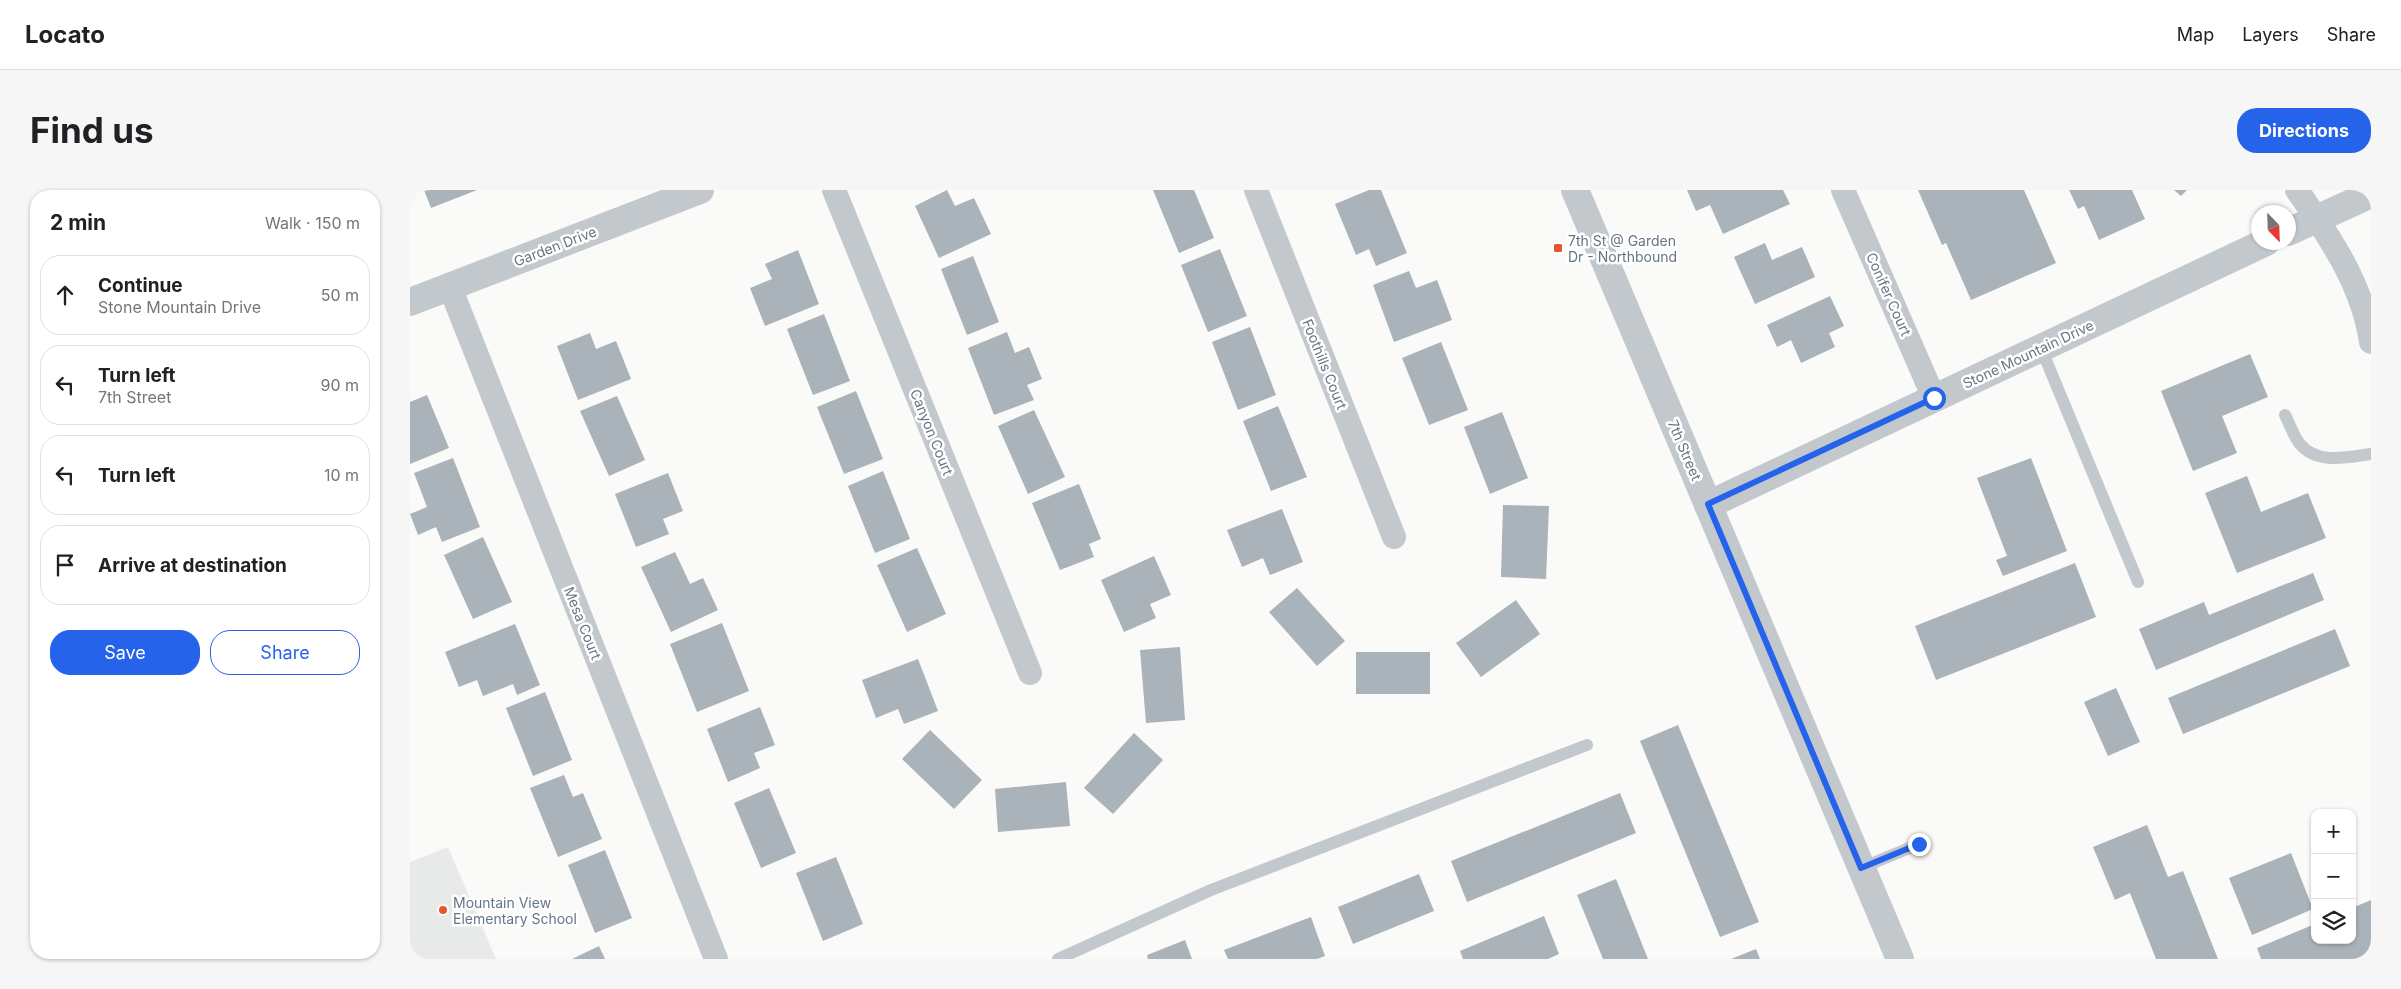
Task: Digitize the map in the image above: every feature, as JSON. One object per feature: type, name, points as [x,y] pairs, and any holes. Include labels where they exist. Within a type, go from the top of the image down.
[{"type":"street","name":"Garden Drive","points":[[410,302],[700,190]]},
{"type":"street","name":"Canyon Court","points":[[834,190],[1030,674]]},
{"type":"street","name":"Foothills Court","points":[[1256,190],[1394,537]]},
{"type":"street","name":"7th Street","points":[[1575,190],[1900,959]]},
{"type":"street","name":"Conifer Court","points":[[1843,190],[1934,398]]},
{"type":"street","points":[[2297,190],[2317,219],[2357,290],[2368,319],[2371,342]]},
{"type":"street","points":[[2296,228],[2371,194]]},
{"type":"street","name":"Stone Mountain Drive","points":[[1708,504],[2251,249]]},
{"type":"street","name":"Mesa Court","points":[[450,287],[716,959]]},
{"type":"lane","points":[[2041,348],[2138,582]]},
{"type":"lane","points":[[2285,416],[2299,444],[2314,456],[2334,458],[2371,454]]},
{"type":"lane","points":[[1058,959],[1211,890],[1587,745]]},
{"type":"lane","points":[[1861,868],[1919,844]]},
{"type":"shaded area","name":"Mountain View Elementary School","points":[[448,847],[496,959],[410,959],[410,862]]},
{"type":"building","points":[[424,190],[477,190],[431,208]]},
{"type":"building","points":[[947,190],[955,206],[974,198],[991,234],[939,258],[915,206]]},
{"type":"building","points":[[1153,190],[1194,190],[1214,238],[1179,253]]},
{"type":"building","points":[[1369,190],[1381,190],[1407,253],[1376,266],[1369,249],[1356,255],[1335,204]]},
{"type":"building","points":[[1687,190],[1783,190],[1790,204],[1723,234],[1710,205],[1696,211]]},
{"type":"building","points":[[1918,190],[2024,190],[2056,263],[1971,300],[1946,243],[1942,245]]},
{"type":"building","points":[[2069,190],[2132,190],[2145,219],[2099,240],[2084,206],[2078,209]]},
{"type":"building","points":[[2174,190],[2187,190],[2181,196]]},
{"type":"building","points":[[1765,243],[1772,260],[1802,247],[1815,277],[1755,304],[1734,257]]},
{"type":"building","points":[[1220,249],[1247,316],[1208,332],[1181,265]]},
{"type":"building","points":[[798,250],[819,304],[765,326],[750,288],[772,279],[765,264]]},
{"type":"building","points":[[973,256],[999,322],[967,335],[941,269]]},
{"type":"building","points":[[1409,271],[1416,288],[1437,280],[1452,320],[1394,342],[1373,285]]},
{"type":"building","points":[[1830,296],[1844,326],[1829,333],[1835,347],[1801,363],[1791,340],[1777,347],[1767,325]]},
{"type":"building","points":[[824,314],[850,381],[813,395],[787,329]]},
{"type":"building","points":[[1250,327],[1276,395],[1238,410],[1212,342]]},
{"type":"building","points":[[1007,332],[1015,353],[1029,347],[1042,379],[1027,385],[1034,400],[994,415],[968,348]]},
{"type":"building","points":[[590,333],[596,349],[616,341],[631,379],[578,400],[557,346]]},
{"type":"building","points":[[1441,342],[1468,410],[1429,425],[1402,358]]},
{"type":"building","points":[[2250,354],[2268,397],[2222,416],[2237,453],[2193,471],[2161,391]]},
{"type":"building","points":[[856,391],[883,459],[844,474],[817,407]]},
{"type":"building","points":[[427,395],[449,448],[410,464],[410,402]]},
{"type":"building","points":[[617,396],[645,460],[609,476],[580,411]]},
{"type":"building","points":[[1278,406],[1307,477],[1271,491],[1243,421]]},
{"type":"building","points":[[1034,410],[1065,477],[1028,494],[998,426]]},
{"type":"building","points":[[1502,412],[1528,478],[1490,494],[1464,427]]},
{"type":"building","points":[[453,458],[480,527],[442,542],[436,527],[418,535],[410,514],[427,507],[414,473]]},
{"type":"building","points":[[2031,458],[2067,551],[2003,576],[1996,560],[2007,556],[1977,478]]},
{"type":"building","points":[[883,471],[910,539],[875,553],[848,486]]},
{"type":"building","points":[[668,473],[683,511],[663,519],[669,534],[636,547],[615,494]]},
{"type":"building","points":[[2247,476],[2261,512],[2308,493],[2326,538],[2237,573],[2205,493]]},
{"type":"building","points":[[1079,484],[1101,539],[1089,544],[1094,557],[1060,570],[1032,503]]},
{"type":"building","points":[[1503,505],[1549,506],[1546,579],[1501,577]]},
{"type":"building","points":[[1282,509],[1303,562],[1270,575],[1263,558],[1242,567],[1227,530]]},
{"type":"building","points":[[483,537],[512,602],[473,619],[444,555]]},
{"type":"building","points":[[917,548],[946,614],[907,632],[877,565]]},
{"type":"building","points":[[675,552],[690,584],[703,578],[718,610],[671,632],[641,567]]},
{"type":"building","points":[[1154,556],[1171,595],[1150,604],[1156,618],[1124,632],[1101,580]]},
{"type":"building","points":[[2075,563],[2096,617],[1936,680],[1915,626]]},
{"type":"building","points":[[2313,573],[2324,600],[2156,670],[2139,629],[2204,602],[2209,615]]},
{"type":"building","points":[[1297,588],[1345,641],[1317,666],[1269,612]]},
{"type":"building","points":[[1516,600],[1540,634],[1481,677],[1456,643]]},
{"type":"building","points":[[722,623],[749,691],[697,712],[670,644]]},
{"type":"building","points":[[515,624],[540,685],[517,695],[513,684],[483,696],[477,680],[459,687],[445,652]]},
{"type":"building","points":[[2335,629],[2350,666],[2183,734],[2168,698]]},
{"type":"building","points":[[1180,647],[1185,720],[1146,723],[1140,650]]},
{"type":"building","points":[[1356,652],[1430,652],[1430,694],[1356,694]]},
{"type":"building","points":[[918,659],[938,711],[904,724],[898,709],[876,718],[862,680]]},
{"type":"building","points":[[2116,688],[2140,742],[2108,756],[2084,702]]},
{"type":"building","points":[[545,692],[572,760],[533,776],[506,708]]},
{"type":"building","points":[[760,707],[775,745],[754,753],[760,768],[728,782],[707,729]]},
{"type":"building","points":[[1678,725],[1759,922],[1720,937],[1640,741]]},
{"type":"building","points":[[930,730],[982,780],[954,809],[902,759]]},
{"type":"building","points":[[1134,733],[1163,760],[1113,814],[1084,788]]},
{"type":"building","points":[[564,775],[573,797],[583,793],[602,839],[558,857],[530,788]]},
{"type":"building","points":[[1066,782],[1070,826],[998,832],[995,789]]},
{"type":"building","points":[[769,788],[796,853],[761,868],[734,803]]},
{"type":"building","points":[[1620,793],[1636,833],[1467,902],[1451,861]]},
{"type":"building","points":[[2147,825],[2168,877],[2183,871],[2218,959],[2156,959],[2130,893],[2115,900],[2093,847]]},
{"type":"building","points":[[605,850],[632,918],[595,933],[568,865]]},
{"type":"building","points":[[2291,853],[2311,904],[2311,910],[2252,935],[2229,878]]},
{"type":"building","points":[[836,857],[863,924],[823,941],[796,873]]},
{"type":"building","points":[[1419,874],[1434,911],[1353,944],[1338,907]]},
{"type":"building","points":[[1616,879],[1648,959],[1603,959],[1577,895]]},
{"type":"building","points":[[2371,900],[2371,959],[2261,959],[2257,948],[2311,926],[2311,944],[2356,944],[2356,906]]},
{"type":"building","points":[[1544,916],[1559,954],[1548,959],[1463,959],[1460,951]]},
{"type":"building","points":[[1311,917],[1325,956],[1317,959],[1228,959],[1224,950]]},
{"type":"building","points":[[1185,940],[1192,959],[1148,959],[1147,955]]},
{"type":"building","points":[[599,946],[605,959],[572,959]]},
{"type":"building","points":[[1756,949],[1760,959],[1731,959]]},
{"type":"place","name":"7th St @ Garden Dr - Northbound","points":[[1558,248]]},
{"type":"place","name":"Mountain View Elementary School","points":[[443,910]]},
{"type":"route","points":[[1919,844],[1861,868],[1708,504],[1934,398]]}]
